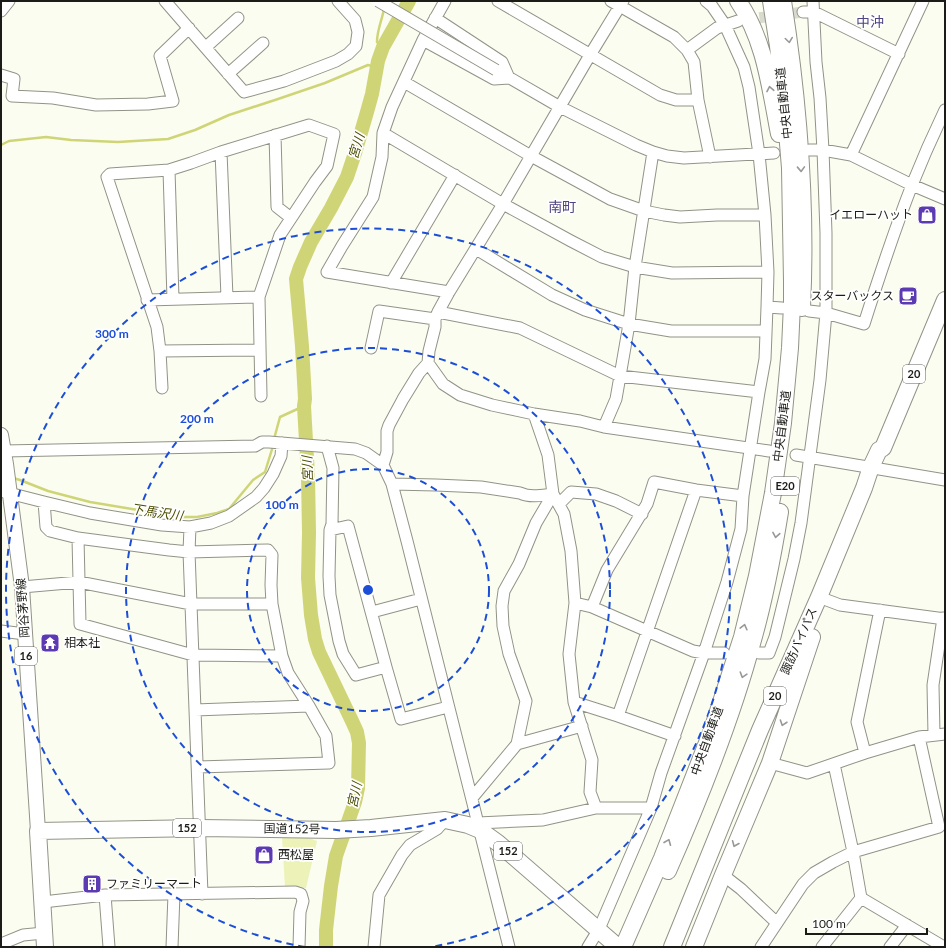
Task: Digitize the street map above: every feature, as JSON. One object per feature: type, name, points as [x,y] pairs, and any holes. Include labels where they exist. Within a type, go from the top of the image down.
[{"type":"highway","points":[[738,1],[753,27],[766,65],[779,137],[792,281]]},
{"type":"highway","name":"中央自動車道","points":[[625,946],[697,770],[712,730],[742,637],[757,576],[773,493],[784,423],[790,348],[792,281],[790,168],[786,115],[771,1]]},
{"type":"highway","name":"中央自動車道","points":[[625,946],[679,847],[706,781],[738,693],[768,580],[784,492],[794,423],[800,352],[804,267],[804,220],[801,159],[790,43],[783,1]]},
{"type":"highway","name":"諏訪バイパス","points":[[676,947],[763,731],[822,603],[852,533],[879,450],[883,448],[945,300]]},
{"type":"highway","name":"諏訪バイパス","points":[[672,947],[760,730],[874,468]]},
{"type":"highway","name":"20","points":[[694,947],[770,763],[801,667],[822,610],[822,603]]},
{"type":"highway","name":"20","points":[[661,947],[755,720],[802,631],[805,628]]},
{"type":"highway","name":"国道152号","points":[[38,831],[200,828],[336,830],[371,828],[445,820],[479,827],[598,929],[625,946]]},
{"type":"highway","points":[[38,831],[45,940]]},
{"type":"main road","name":"岡谷茅野線","points":[[1,435],[4,451],[6,484],[22,587],[38,831]]},
{"type":"street","points":[[1,11],[9,1]]},
{"type":"street","points":[[168,2],[244,92],[284,81],[336,61],[348,54],[356,46],[358,32],[355,20],[338,1]]},
{"type":"street","points":[[378,1],[560,107],[636,145],[654,152],[667,156],[684,158],[774,153]]},
{"type":"street","points":[[445,1],[423,40],[392,108],[383,133],[382,157],[373,197],[327,272],[449,292]]},
{"type":"street","points":[[498,1],[660,95],[676,100],[698,100]]},
{"type":"street","points":[[588,947],[598,929],[650,808],[727,582],[741,529],[743,496],[765,359],[768,272],[765,215],[759,154],[749,87],[744,67],[725,25],[712,6],[706,1]]},
{"type":"street","points":[[759,653],[769,653],[776,637],[794,559],[801,523],[820,380],[826,313],[826,233],[820,98],[808,12],[813,1]]},
{"type":"street","points":[[851,155],[923,1]]},
{"type":"street","points":[[383,465],[387,452],[389,425],[407,392],[419,373],[428,363],[429,351],[437,315],[449,292],[560,107],[618,3],[674,37],[687,50],[694,62],[698,100],[710,157]]},
{"type":"street","points":[[808,12],[899,54]]},
{"type":"street","points":[[206,47],[238,18]]},
{"type":"street","points":[[436,18],[502,62],[509,78]]},
{"type":"street","points":[[687,50],[717,28],[738,21]]},
{"type":"street","points":[[1,75],[14,79],[12,96],[53,98],[96,105],[148,104],[173,101],[160,56],[189,28]]},
{"type":"street","points":[[423,40],[494,79],[509,78]]},
{"type":"street","points":[[228,74],[263,43]]},
{"type":"street","points":[[404,82],[531,156],[610,199],[644,211],[680,217],[765,215]]},
{"type":"street","points":[[809,311],[826,313],[864,324],[912,185],[945,110]]},
{"type":"street","points":[[162,388],[157,328],[107,178],[110,174],[169,170],[221,152],[309,125],[334,134],[327,166],[314,182],[280,235],[259,297],[261,396]]},
{"type":"street","points":[[383,133],[503,204],[602,257],[635,267],[672,272],[768,272]]},
{"type":"street","points":[[275,135],[277,207],[291,218]]},
{"type":"street","points":[[809,150],[823,150],[851,155],[912,185],[945,199]]},
{"type":"street","points":[[221,152],[227,297]]},
{"type":"street","points":[[604,427],[616,399],[629,324],[635,267],[654,152]]},
{"type":"street","points":[[169,170],[173,299]]},
{"type":"street","points":[[391,283],[455,175]]},
{"type":"street","points":[[476,249],[552,295],[585,310],[629,324],[671,331],[766,331]]},
{"type":"street","points":[[147,300],[259,297]]},
{"type":"street","points":[[767,307],[782,308]]},
{"type":"street","points":[[371,348],[379,311],[437,315],[520,328],[620,376],[759,392]]},
{"type":"street","points":[[160,351],[260,350]]},
{"type":"street","points":[[428,363],[443,384],[460,395],[492,405],[534,414],[580,421],[604,427],[769,451]]},
{"type":"street","points":[[534,414],[548,455],[553,494],[564,514],[571,551],[575,603],[569,654],[574,702],[592,760],[590,792],[596,808]]},
{"type":"street","points":[[4,451],[255,446],[262,442],[355,449],[366,453],[383,465],[392,484],[408,541],[509,947]]},
{"type":"street","points":[[6,484],[44,502],[98,514],[190,527],[211,523],[229,516],[256,497],[273,474],[280,456],[279,443]]},
{"type":"street","points":[[324,446],[333,468],[329,576],[330,595],[338,641],[356,675],[386,667]]},
{"type":"street","points":[[796,455],[945,480]]},
{"type":"street","points":[[592,607],[607,570],[648,504],[654,482],[696,490],[743,496]]},
{"type":"street","points":[[392,484],[481,487],[533,496],[553,494]]},
{"type":"street","points":[[618,716],[696,490]]},
{"type":"street","points":[[559,504],[571,492],[596,494],[616,501],[642,514]]},
{"type":"street","points":[[472,798],[517,744],[526,701],[509,654],[503,626],[502,606],[504,591],[536,523],[553,494]]},
{"type":"street","points":[[44,502],[46,527],[50,531],[78,538],[189,552],[268,550],[272,556],[270,584],[272,604],[282,656],[288,672],[326,736],[329,763],[198,767]]},
{"type":"street","points":[[330,530],[348,526],[401,719],[448,706]]},
{"type":"street","points":[[190,527],[189,552],[202,894]]},
{"type":"street","points":[[78,538],[80,624],[193,655],[282,656]]},
{"type":"street","points":[[22,587],[79,582],[191,604],[272,604]]},
{"type":"street","points":[[372,612],[422,599]]},
{"type":"street","points":[[575,603],[592,607],[693,652],[724,653]]},
{"type":"street","points":[[770,763],[807,774],[865,753],[919,738],[940,735],[933,685],[944,618],[822,603]]},
{"type":"street","points":[[865,753],[857,722],[880,610]]},
{"type":"street","points":[[1,631],[25,634]]},
{"type":"street","points":[[574,702],[675,736]]},
{"type":"street","points":[[195,710],[309,706]]},
{"type":"street","points":[[517,744],[582,726]]},
{"type":"street","points":[[761,947],[803,884],[814,873],[853,852],[939,826],[919,738]]},
{"type":"street","points":[[822,947],[861,898],[853,852],[834,764]]},
{"type":"street","points":[[479,827],[543,820],[596,808],[650,808]]},
{"type":"street","points":[[374,947],[379,895],[402,855],[410,845],[437,829],[445,820]]},
{"type":"street","points":[[723,875],[741,889],[777,923]]},
{"type":"street","points":[[42,902],[105,895],[295,892],[301,894],[303,901],[300,912],[299,947]]},
{"type":"street","points":[[172,947],[174,894]]},
{"type":"street","points":[[105,895],[109,947]]},
{"type":"street","points":[[861,898],[944,947]]},
{"type":"street","points":[[890,947],[907,925]]},
{"type":"street","points":[[1,944],[23,935],[45,940]]},
{"type":"green space","points":[[282,837],[309,838],[317,841],[306,888],[285,887]]},
{"type":"waterway","name":"宮川","points":[[326,947],[326,930],[336,856],[355,802],[358,788],[359,743],[357,732],[319,652],[311,615],[308,578],[309,533],[308,476],[304,406],[305,399],[296,279],[311,242],[347,177],[372,94],[378,61],[383,47],[409,1]]},
{"type":"waterway","points":[[383,47],[377,42],[377,38],[384,9]]},
{"type":"waterway","points":[[1,145],[9,141],[46,137],[71,140],[118,142],[168,139],[195,130],[229,115],[325,83],[368,65],[376,67]]},
{"type":"waterway","name":"下馬沢川","points":[[274,439],[280,417],[304,406]]},
{"type":"waterway","name":"下馬沢川","points":[[13,478],[48,491],[90,502],[180,517],[197,517],[229,509],[253,480],[265,472],[273,446]]},
{"type":"tunnel","points":[[743,20],[803,12]]},
{"type":"place","name":"イエローハット","points":[[927,215]]},
{"type":"place","name":"スターバックス","points":[[908,296]]},
{"type":"place","name":"相本社","points":[[50,643]]},
{"type":"place","name":"西松屋","points":[[264,855]]},
{"type":"place","name":"ファミリーマート","points":[[92,884]]},
{"type":"district","name":"中沖","points":[[870,22]]},
{"type":"district","name":"南町","points":[[562,207]]}]
